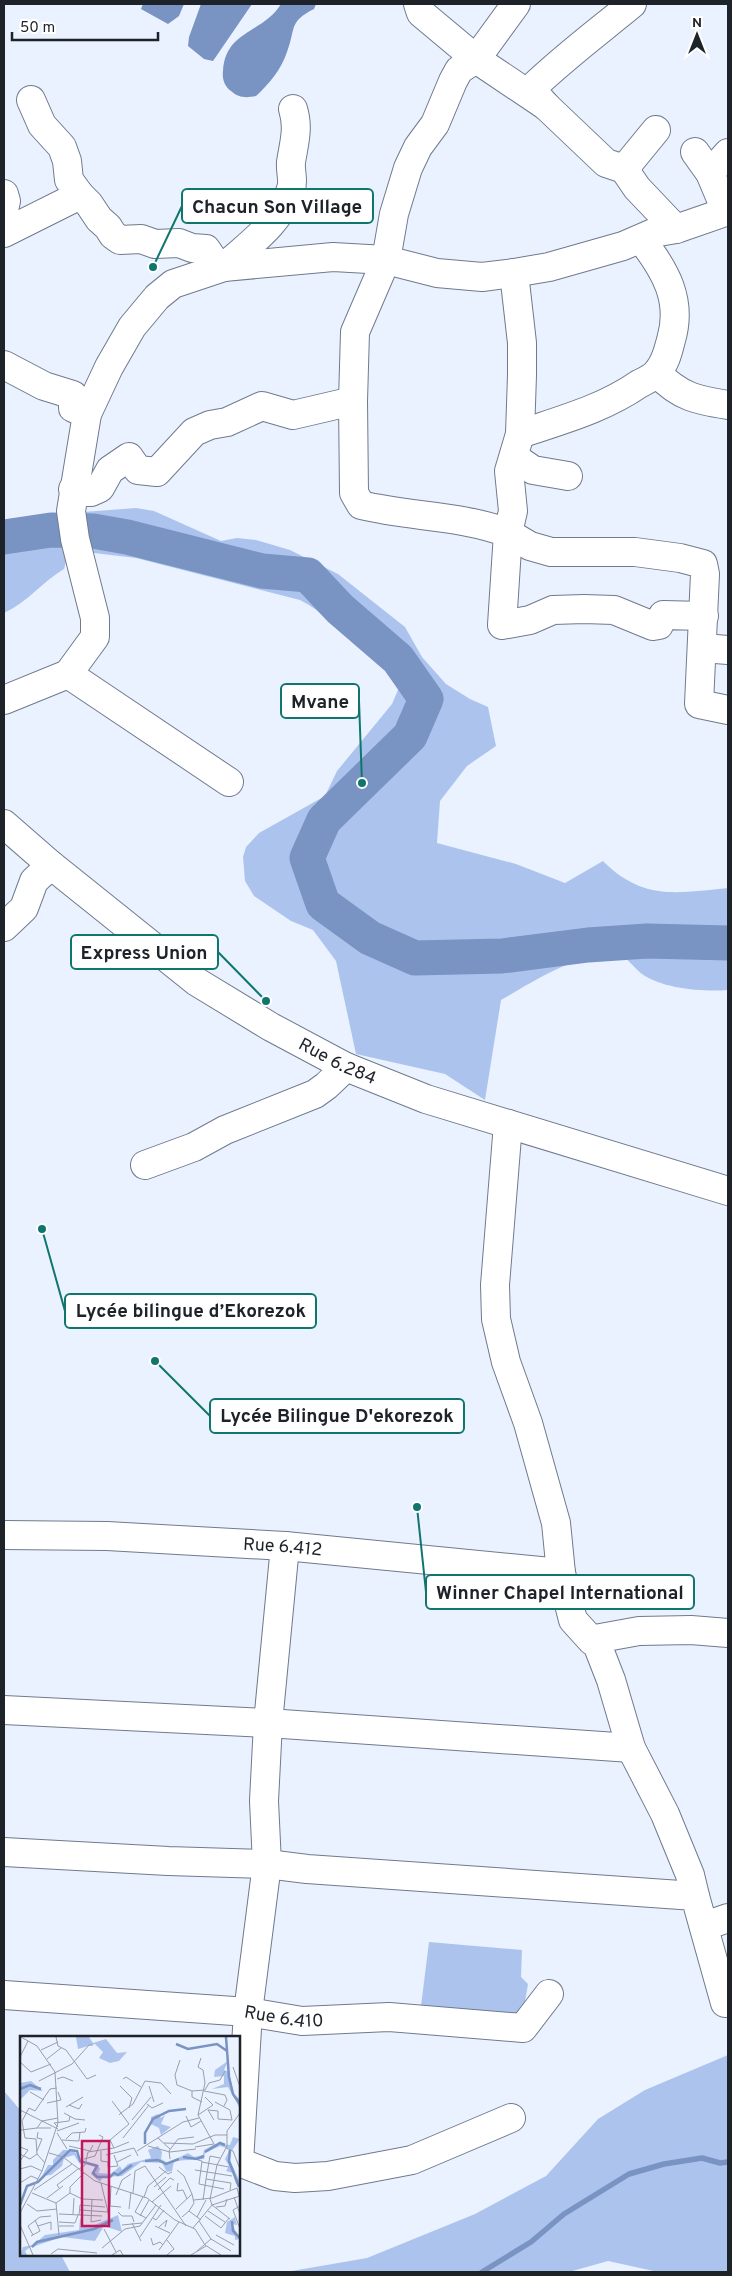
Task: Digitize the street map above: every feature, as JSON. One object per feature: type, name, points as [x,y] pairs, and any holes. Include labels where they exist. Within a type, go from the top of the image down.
[{"type":"street","points":[[418,4],[421,13],[476,59],[546,106]]},
{"type":"street","points":[[516,4],[476,59],[459,70],[452,81],[435,124],[418,147],[408,168],[394,214],[386,260],[355,332],[353,401],[354,494],[361,505],[389,512],[429,515],[483,524],[508,533],[530,546],[551,552],[635,552],[680,558],[709,557],[705,574],[704,616],[716,649],[700,704],[728,710]]},
{"type":"street","points":[[628,5],[614,20],[578,46],[531,89],[546,106],[606,163],[624,169],[637,188],[676,229]]},
{"type":"street","points":[[31,100],[42,124],[62,147],[67,161],[69,180],[113,235],[120,240],[141,239],[155,244],[179,243],[192,248],[201,247],[206,249],[217,265],[224,267]]},
{"type":"street","points":[[224,267],[277,219],[292,188],[291,164],[297,132],[297,120],[293,109]]},
{"type":"street","points":[[624,169],[656,130]]},
{"type":"street","points":[[4,700],[68,674],[95,637],[95,618],[75,539],[72,500],[87,414],[109,367],[127,335],[157,296],[173,284],[224,267],[333,257],[386,260],[437,273],[482,277],[548,267],[641,239],[653,233],[676,229],[727,211],[702,163],[728,154]]},
{"type":"street","points":[[4,194],[6,201],[4,210]]},
{"type":"street","points":[[5,240],[80,195]]},
{"type":"street","points":[[641,239],[660,264],[675,300],[676,321],[665,361],[657,373],[628,392],[594,409],[522,454],[509,471],[513,511],[508,533],[502,625],[530,620],[553,610],[614,610],[653,626],[659,625],[663,615],[704,616]]},
{"type":"street","points":[[514,273],[522,344],[522,454]]},
{"type":"street","points":[[4,365],[44,386],[72,395],[73,408],[87,414]]},
{"type":"street","points":[[657,373],[668,385],[690,398],[728,405]]},
{"type":"street","points":[[72,500],[77,492],[91,492],[100,488],[110,470],[129,457],[138,470],[157,472],[194,432],[210,425],[227,422],[262,406],[293,415],[353,401]]},
{"type":"street","points":[[522,454],[568,476]]},
{"type":"street","points":[[68,674],[229,782]]},
{"type":"street","name":"Rue 6.284","points":[[4,824],[51,865],[198,982],[271,1027],[346,1068],[426,1099],[728,1191]]},
{"type":"street","points":[[4,927],[24,908],[34,881],[51,865]]},
{"type":"street","points":[[145,1165],[194,1147],[225,1130],[315,1094],[346,1068]]},
{"type":"street","points":[[508,1124],[495,1285],[496,1320],[506,1362],[528,1424],[556,1523],[561,1573],[573,1620],[592,1642],[639,1631],[691,1630],[728,1633]]},
{"type":"street","name":"Rue 6.412","points":[[4,1534],[107,1536],[285,1546],[561,1573]]},
{"type":"street","points":[[240,2147],[248,2012],[267,1864],[264,1802],[268,1723],[285,1546]]},
{"type":"street","points":[[595,1640],[611,1680],[631,1748],[665,1814],[690,1875],[695,1896],[716,1922],[725,2003]]},
{"type":"street","points":[[4,1710],[268,1723],[631,1748]]},
{"type":"street","points":[[4,1852],[168,1861],[267,1864],[307,1870],[695,1896]]},
{"type":"street","name":"Rue 6.410","points":[[4,1995],[248,2012],[302,2021],[389,2017],[523,2028],[548,1994]]},
{"type":"street","points":[[240,2164],[275,2176],[295,2178],[328,2176],[412,2160],[511,2118]]},
{"type":"shaded area","points":[[143,4],[184,4],[179,16],[168,24],[141,9]]},
{"type":"shaded area","points":[[201,4],[252,4],[213,61],[204,59],[188,46],[189,37]]},
{"type":"shaded area","points":[[281,4],[316,4],[314,9],[296,22],[284,59],[270,82],[256,96],[246,97],[237,95],[224,82],[225,58],[238,39],[274,14]]},
{"type":"shaded area","points":[[136,508],[154,511],[221,541],[237,538],[256,540],[290,550],[338,574],[405,627],[422,657],[446,684],[470,699],[488,707],[496,746],[467,766],[440,801],[437,843],[516,864],[565,883],[603,861],[632,883],[647,888],[661,891],[693,892],[728,888],[728,990],[696,990],[661,983],[642,974],[625,958],[608,955],[576,961],[560,968],[501,1000],[485,1100],[445,1074],[356,1054],[336,961],[313,930],[291,921],[254,896],[245,881],[243,857],[246,847],[259,833],[325,796],[337,771],[392,704],[401,683],[392,672],[360,649],[317,611],[300,600],[136,558],[69,550],[64,569],[4,613],[4,530],[83,512]]},
{"type":"shaded area","points":[[429,1942],[522,1950],[521,1977],[528,1984],[522,2019],[420,2014]]},
{"type":"shaded area","points":[[728,2055],[728,2272],[658,2272],[608,2261],[569,2272],[286,2272],[367,2258],[475,2214],[546,2176],[598,2119],[645,2090]]},
{"type":"shaded area","points":[[4,2091],[20,2110],[20,2256],[62,2256],[70,2272],[4,2272]]},
{"type":"waterway","points":[[4,537],[51,530],[93,531],[127,537],[262,571],[308,575],[340,609],[398,659],[426,699],[410,736],[324,820],[307,858],[323,904],[370,938],[415,958],[502,956],[588,945],[647,941],[728,943]]},
{"type":"waterway","points":[[482,2272],[531,2242],[564,2214],[629,2174],[664,2164],[702,2158],[720,2163],[728,2162]]},
{"type":"place","name":"Chacun Son Village","points":[[153,267]]},
{"type":"place","name":"Mvane","points":[[362,783]]},
{"type":"place","name":"Express Union","points":[[266,1001]]},
{"type":"place","name":"Lycée bilingue d’Ekorezok","points":[[42,1229]]},
{"type":"place","name":"Lycée Bilingue D'ekorezok","points":[[155,1361]]},
{"type":"place","name":"Winner Chapel International","points":[[417,1507]]}]
